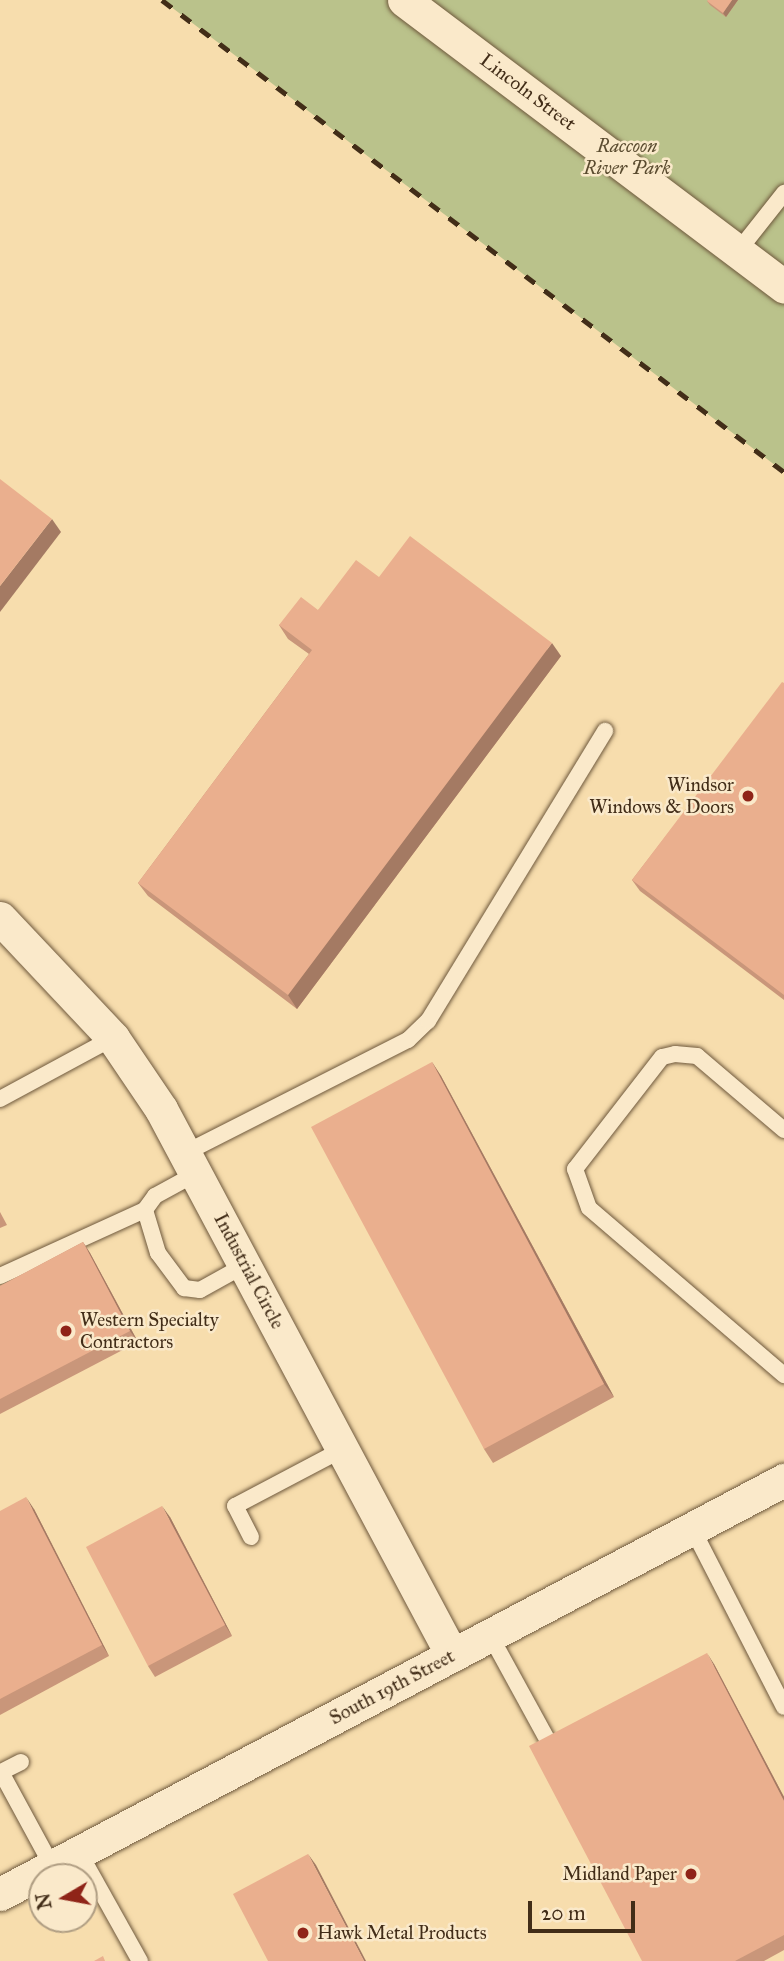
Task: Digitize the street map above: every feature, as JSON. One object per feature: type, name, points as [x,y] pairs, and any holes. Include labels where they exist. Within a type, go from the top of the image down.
[{"type":"street","name":"Lincoln Street","points":[[404,0],[784,286]]},
{"type":"street","name":"Industrial Circle","points":[[0,918],[113,1038],[191,1163],[453,1655]]},
{"type":"street","name":"South 19th Street","points":[[0,1894],[784,1480]]},
{"type":"lane","points":[[739,250],[784,193]]},
{"type":"lane","points":[[0,1276],[145,1210],[155,1196],[191,1163],[408,1040],[428,1021],[605,731]]},
{"type":"lane","points":[[0,1099],[113,1038]]},
{"type":"lane","points":[[784,1130],[697,1056],[675,1054],[662,1057],[575,1169],[589,1208],[784,1375]]},
{"type":"lane","points":[[145,1210],[158,1253],[184,1288],[200,1290],[245,1265]]},
{"type":"lane","points":[[251,1536],[235,1506],[343,1448]]},
{"type":"lane","points":[[692,1528],[784,1707]]},
{"type":"lane","points":[[490,1635],[547,1739]]},
{"type":"lane","points":[[22,1762],[1,1772],[140,1961]]},
{"type":"green space","name":"Raccoon River Park","points":[[162,0],[784,0],[784,472],[606,337]]},
{"type":"building","points":[[708,0],[732,0],[723,13]]},
{"type":"building","points":[[0,479],[52,519],[0,586]]},
{"type":"building","points":[[410,536],[552,643],[288,995],[138,883],[312,650],[279,625],[301,597],[318,610],[356,560],[379,577]]},
{"type":"building","name":"Windsor Windows & Doors","points":[[782,682],[784,683],[784,995],[632,880]]},
{"type":"building","points":[[432,1062],[604,1384],[484,1449],[311,1127]]},
{"type":"building","name":"Western Specialty Contractors","points":[[83,1242],[130,1331],[0,1399],[0,1286]]},
{"type":"building","points":[[26,1497],[102,1645],[0,1699],[0,1511]]},
{"type":"building","points":[[162,1506],[225,1625],[148,1666],[86,1547]]},
{"type":"building","name":"Midland Paper","points":[[707,1653],[784,1801],[784,1935],[735,1961],[642,1961],[529,1746]]},
{"type":"building","name":"Hawk Metal Products","points":[[308,1854],[364,1961],[268,1961],[233,1894]]},
{"type":"railway","points":[[162,0],[784,472]]},
{"type":"place","name":"Windsor Windows & Doors","points":[[748,796]]},
{"type":"place","name":"Western Specialty Contractors","points":[[66,1331]]},
{"type":"place","name":"Midland Paper","points":[[691,1874]]},
{"type":"place","name":"Hawk Metal Products","points":[[303,1933]]}]
